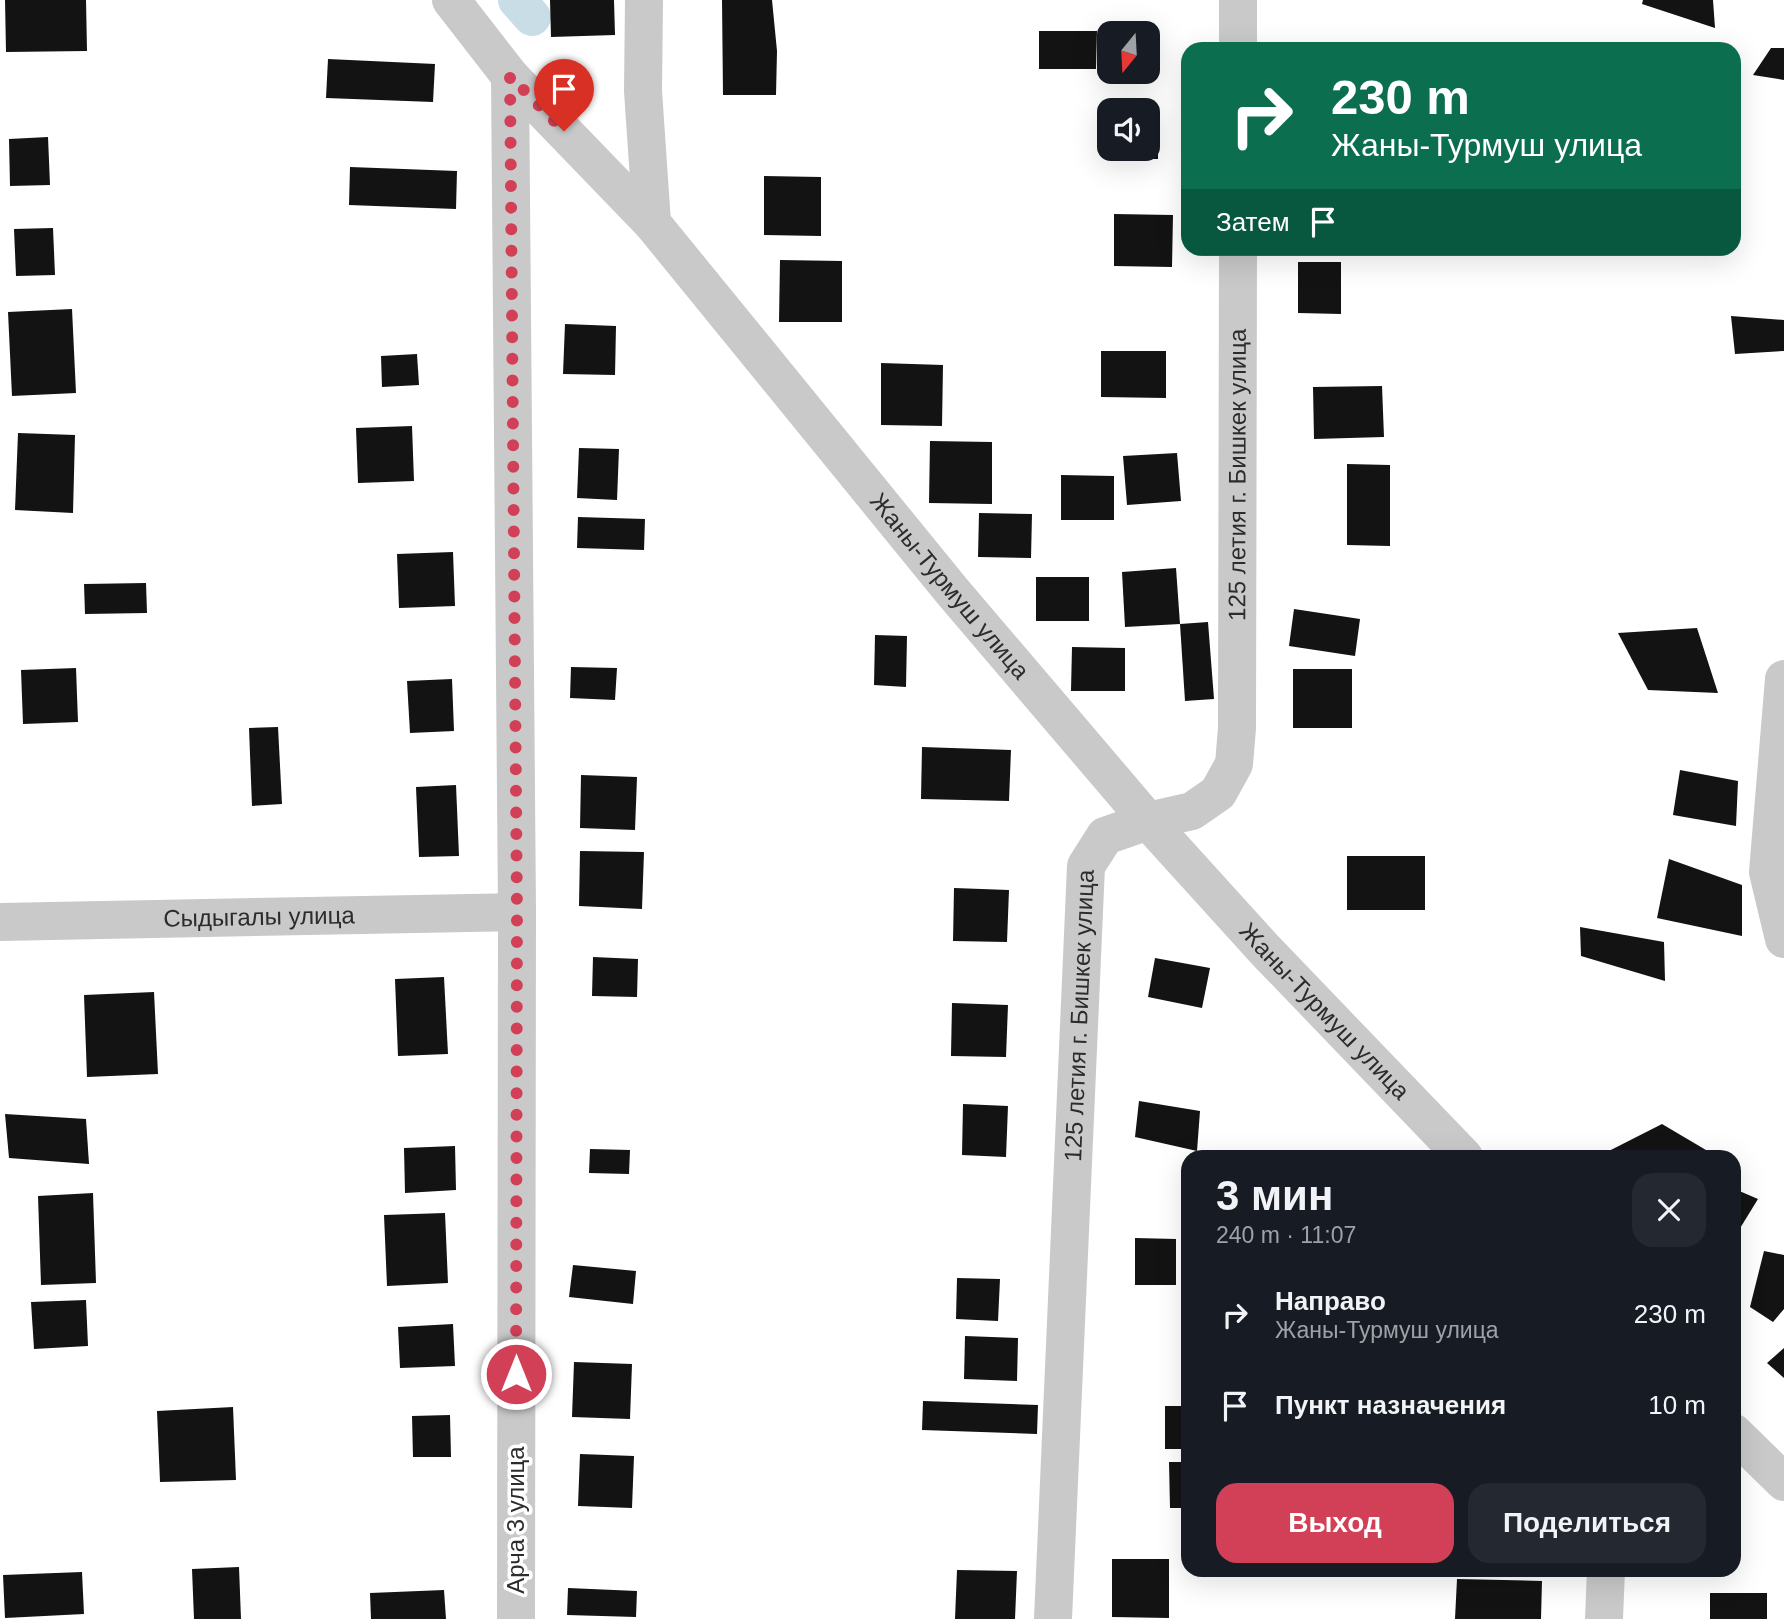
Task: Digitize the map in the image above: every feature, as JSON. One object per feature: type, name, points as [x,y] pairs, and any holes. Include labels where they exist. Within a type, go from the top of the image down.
[{"type":"street","name":"Жаны-Турмуш улица","points":[[451,0],[510,76],[652,223],[952,591],[1147,821],[1265,950],[1457,1150]]},
{"type":"street","points":[[644,0],[643,91],[652,223]]},
{"type":"street","points":[[1238,0],[1238,42]]},
{"type":"street","name":"Арча 3 улица","points":[[510,76],[517,912],[516,1619]]},
{"type":"street","name":"125 летия г. Бишкек улица","points":[[1053,1619],[1086,866],[1105,836],[1147,821],[1192,811],[1218,793],[1234,764],[1237,715],[1238,256]]},
{"type":"street","points":[[1784,679],[1768,872],[1784,939]]},
{"type":"street","name":"Сыдыгалы улица","points":[[0,922],[517,912]]},
{"type":"street","points":[[1741,1440],[1784,1482]]},
{"type":"street","points":[[1604,1619],[1606,1577]]},
{"type":"building","points":[[5,0],[86,0],[87,51],[6,52]]},
{"type":"building","points":[[550,0],[614,0],[615,35],[551,37]]},
{"type":"building","points":[[722,0],[772,0],[777,51],[776,95],[723,95]]},
{"type":"building","points":[[1643,0],[1713,0],[1715,28],[1642,4]]},
{"type":"building","points":[[1039,31],[1097,31],[1096,69],[1039,69]]},
{"type":"building","points":[[1771,48],[1784,48],[1784,80],[1753,75]]},
{"type":"building","points":[[328,59],[435,64],[433,102],[326,98]]},
{"type":"building","points":[[48,137],[50,185],[10,186],[9,139]]},
{"type":"building","points":[[350,167],[457,171],[456,209],[349,205]]},
{"type":"building","points":[[764,176],[821,177],[821,236],[764,235]]},
{"type":"building","points":[[1114,214],[1173,215],[1172,267],[1114,266]]},
{"type":"building","points":[[53,228],[55,275],[16,276],[14,229]]},
{"type":"building","points":[[780,260],[842,261],[842,322],[779,322]]},
{"type":"building","points":[[1298,262],[1341,262],[1341,314],[1298,313]]},
{"type":"building","points":[[72,309],[76,393],[12,396],[8,312]]},
{"type":"building","points":[[1731,316],[1784,320],[1784,351],[1735,354]]},
{"type":"building","points":[[565,324],[616,326],[615,375],[563,374]]},
{"type":"building","points":[[1101,351],[1166,351],[1166,398],[1101,397]]},
{"type":"building","points":[[417,354],[419,385],[382,387],[381,356]]},
{"type":"building","points":[[881,363],[943,365],[942,426],[881,425]]},
{"type":"building","points":[[1382,386],[1384,437],[1314,439],[1313,387]]},
{"type":"building","points":[[412,426],[414,481],[358,483],[356,428]]},
{"type":"building","points":[[18,433],[75,435],[73,513],[15,510]]},
{"type":"building","points":[[930,441],[992,442],[992,504],[929,503]]},
{"type":"building","points":[[579,448],[619,449],[617,500],[577,498]]},
{"type":"building","points":[[1177,453],[1181,501],[1127,505],[1123,456]]},
{"type":"building","points":[[1347,464],[1390,465],[1390,546],[1347,545]]},
{"type":"building","points":[[1061,475],[1114,476],[1114,520],[1061,520]]},
{"type":"building","points":[[979,513],[1032,514],[1031,558],[978,557]]},
{"type":"building","points":[[578,517],[645,519],[644,550],[577,548]]},
{"type":"building","points":[[453,552],[455,606],[399,608],[397,554]]},
{"type":"building","points":[[1176,568],[1180,624],[1125,627],[1122,572]]},
{"type":"building","points":[[1036,577],[1089,577],[1089,621],[1036,621]]},
{"type":"building","points":[[146,583],[147,613],[85,614],[84,584]]},
{"type":"building","points":[[1294,609],[1360,619],[1355,656],[1289,646]]},
{"type":"building","points":[[1208,622],[1214,699],[1185,701],[1180,624]]},
{"type":"building","points":[[1697,628],[1718,693],[1648,690],[1618,633]]},
{"type":"building","points":[[875,635],[907,636],[906,687],[874,685]]},
{"type":"building","points":[[1072,647],[1125,648],[1125,691],[1071,691]]},
{"type":"building","points":[[571,667],[617,668],[615,700],[570,698]]},
{"type":"building","points":[[76,668],[78,722],[23,724],[21,670]]},
{"type":"building","points":[[1293,669],[1352,669],[1352,728],[1293,728]]},
{"type":"building","points":[[452,679],[454,731],[410,733],[407,681]]},
{"type":"building","points":[[278,727],[282,804],[252,806],[249,728]]},
{"type":"building","points":[[922,747],[1011,750],[1009,801],[921,799]]},
{"type":"building","points":[[1680,770],[1738,781],[1736,826],[1673,815]]},
{"type":"building","points":[[581,775],[637,777],[635,830],[580,828]]},
{"type":"building","points":[[456,785],[459,856],[419,857],[416,787]]},
{"type":"building","points":[[580,851],[644,852],[642,909],[579,906]]},
{"type":"building","points":[[1347,856],[1425,856],[1425,910],[1347,910]]},
{"type":"building","points":[[1669,859],[1742,885],[1742,936],[1657,918]]},
{"type":"building","points":[[954,888],[1009,890],[1007,942],[953,941]]},
{"type":"building","points":[[1580,927],[1664,942],[1665,981],[1581,956]]},
{"type":"building","points":[[593,957],[638,959],[637,997],[592,996]]},
{"type":"building","points":[[1155,958],[1210,968],[1202,1008],[1148,997]]},
{"type":"building","points":[[444,977],[448,1054],[398,1056],[395,979]]},
{"type":"building","points":[[154,992],[158,1074],[87,1077],[84,995]]},
{"type":"building","points":[[952,1003],[1008,1005],[1006,1057],[951,1056]]},
{"type":"building","points":[[1139,1101],[1200,1111],[1197,1150],[1135,1137]]},
{"type":"building","points":[[963,1104],[1008,1106],[1006,1157],[962,1155]]},
{"type":"building","points":[[5,1114],[86,1119],[89,1164],[9,1158]]},
{"type":"building","points":[[1662,1124],[1706,1150],[1611,1150]]},
{"type":"building","points":[[455,1146],[456,1190],[405,1193],[404,1148]]},
{"type":"building","points":[[590,1149],[630,1150],[629,1174],[589,1173]]},
{"type":"building","points":[[1741,1192],[1758,1199],[1741,1227]]},
{"type":"building","points":[[93,1193],[96,1283],[41,1285],[38,1196]]},
{"type":"building","points":[[445,1213],[448,1283],[387,1286],[384,1215]]},
{"type":"building","points":[[1135,1238],[1176,1239],[1176,1285],[1135,1285]]},
{"type":"building","points":[[1764,1251],[1784,1255],[1784,1309],[1773,1322],[1750,1307]]},
{"type":"building","points":[[573,1265],[636,1271],[633,1304],[569,1297]]},
{"type":"building","points":[[957,1278],[1000,1279],[998,1321],[956,1319]]},
{"type":"building","points":[[86,1300],[88,1346],[34,1349],[31,1302]]},
{"type":"building","points":[[453,1324],[455,1366],[400,1368],[398,1327]]},
{"type":"building","points":[[965,1336],[1018,1338],[1017,1381],[964,1379]]},
{"type":"building","points":[[1784,1348],[1784,1378],[1767,1363]]},
{"type":"building","points":[[574,1362],[632,1364],[630,1419],[572,1417]]},
{"type":"building","points":[[923,1401],[1038,1405],[1037,1434],[922,1430]]},
{"type":"building","points":[[1165,1406],[1181,1406],[1181,1449],[1165,1449]]},
{"type":"building","points":[[233,1407],[236,1480],[160,1482],[157,1411]]},
{"type":"building","points":[[450,1415],[451,1457],[413,1457],[412,1416]]},
{"type":"building","points":[[580,1454],[634,1456],[632,1508],[578,1506]]},
{"type":"building","points":[[1169,1462],[1181,1462],[1181,1508],[1170,1508]]},
{"type":"building","points":[[1112,1559],[1169,1559],[1169,1618],[1112,1617]]},
{"type":"building","points":[[239,1567],[241,1619],[194,1619],[192,1569]]},
{"type":"building","points":[[957,1570],[1017,1571],[1015,1619],[955,1619]]},
{"type":"building","points":[[82,1572],[84,1614],[5,1618],[3,1575]]},
{"type":"building","points":[[1457,1579],[1542,1581],[1541,1619],[1455,1619]]},
{"type":"building","points":[[568,1588],[637,1591],[636,1617],[567,1615]]},
{"type":"building","points":[[444,1590],[446,1619],[371,1619],[370,1593]]},
{"type":"building","points":[[1710,1593],[1767,1593],[1767,1619],[1710,1619]]},
{"type":"waterway","points":[[517,0],[532,17]]},
{"type":"route","points":[[516,1374],[517,912],[510,76],[564,131]]}]
